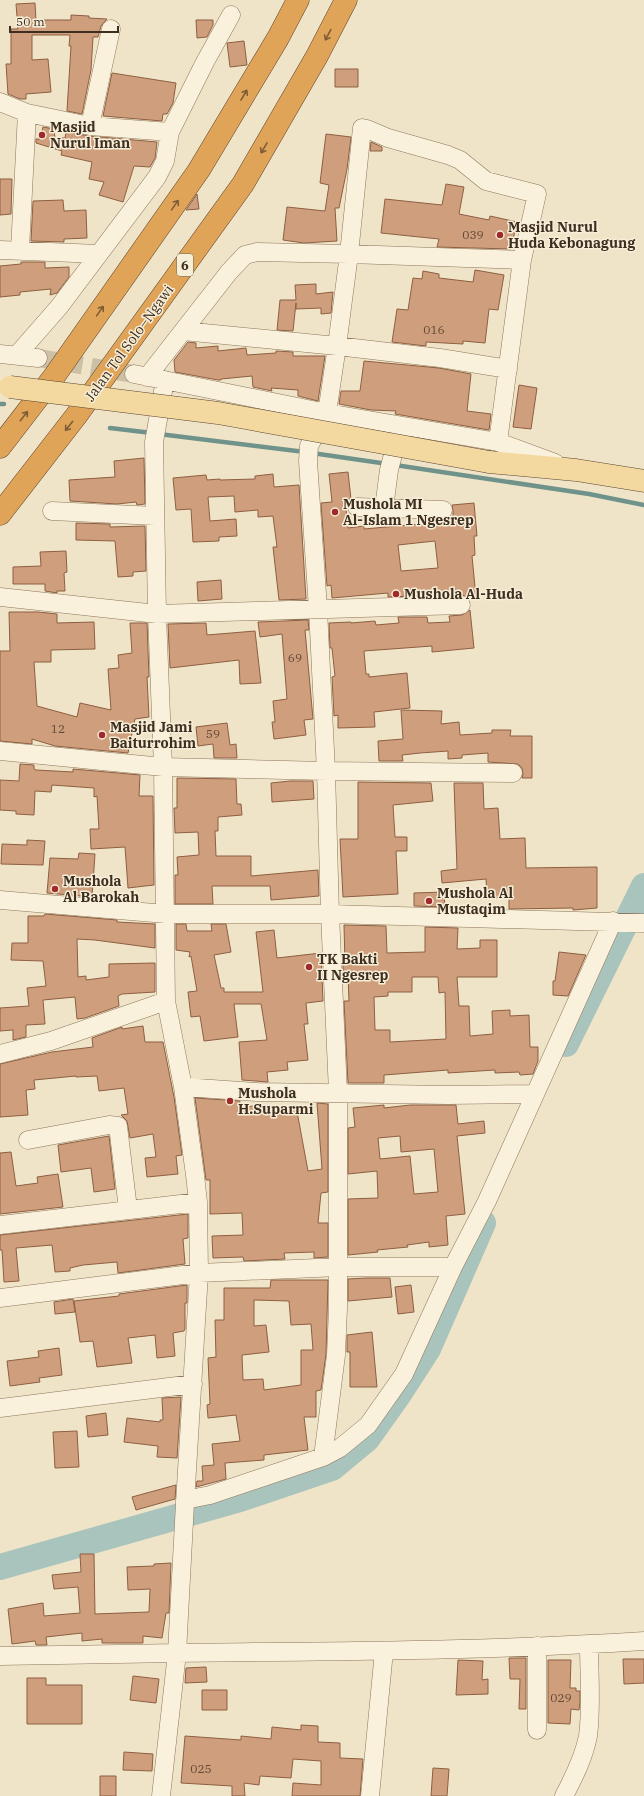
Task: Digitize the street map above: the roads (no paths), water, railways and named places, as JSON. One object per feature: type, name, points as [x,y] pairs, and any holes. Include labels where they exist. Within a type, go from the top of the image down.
[{"type":"highway","points":[[0,447],[53,378],[199,170],[278,38],[298,0]]},
{"type":"highway","name":"Jalan Tol Solo–Ngawi","points":[[0,514],[76,416],[243,184],[317,56],[346,0]]},
{"type":"main road","points":[[0,386],[218,413],[489,462],[576,470],[644,481]]},
{"type":"street","points":[[8,355],[59,307],[157,177],[165,161],[170,132],[205,62],[231,15]]},
{"type":"street","points":[[90,126],[111,29]]},
{"type":"street","points":[[0,102],[26,113],[90,126],[170,132]]},
{"type":"street","points":[[20,250],[26,113]]},
{"type":"street","points":[[323,1457],[336,1355],[339,1267],[338,1092],[330,914],[326,771],[309,453],[327,413],[338,346],[361,130],[364,128],[383,136],[448,155],[460,160],[486,181],[537,194],[522,260],[498,442]]},
{"type":"street","points":[[0,250],[99,254]]},
{"type":"street","points":[[522,260],[257,252],[245,255],[229,272],[183,331],[140,375],[327,413],[498,442],[576,470]]},
{"type":"street","points":[[183,331],[338,346],[440,358],[508,369]]},
{"type":"street","points":[[8,355],[38,358]]},
{"type":"street","points":[[161,1796],[178,1652],[199,1273],[198,1202],[183,1087],[166,1000],[163,767],[157,614],[154,442],[165,380]]},
{"type":"street","points":[[384,508],[391,462],[401,426]]},
{"type":"street","points":[[357,507],[443,510]]},
{"type":"street","points":[[52,511],[155,516]]},
{"type":"street","points":[[0,597],[157,614],[461,605]]},
{"type":"street","points":[[0,751],[163,767],[326,771],[513,773]]},
{"type":"street","points":[[0,900],[166,914],[330,914],[478,919],[616,921],[641,923]]},
{"type":"street","points":[[185,1506],[210,1495],[323,1457],[340,1448],[363,1429],[396,1385],[404,1374],[453,1267],[487,1202],[535,1094],[616,921]]},
{"type":"street","points":[[0,1054],[51,1041],[166,1000]]},
{"type":"street","points":[[183,1087],[257,1092],[338,1092],[448,1095],[535,1094]]},
{"type":"street","points":[[28,1140],[115,1125],[118,1126],[128,1209]]},
{"type":"street","points":[[0,1225],[198,1202]]},
{"type":"street","points":[[0,1298],[199,1273],[339,1267],[453,1267]]},
{"type":"street","points":[[0,1408],[193,1384]]},
{"type":"street","points":[[0,1656],[178,1652],[384,1651],[644,1641]]},
{"type":"street","points":[[564,1796],[580,1764],[588,1736],[590,1695],[589,1644]]},
{"type":"street","points":[[537,1646],[537,1730]]},
{"type":"street","points":[[370,1796],[384,1651]]},
{"type":"waterway","points":[[110,428],[152,433]]},
{"type":"waterway","points":[[159,434],[305,452]]},
{"type":"waterway","points":[[312,453],[388,464]]},
{"type":"waterway","points":[[395,465],[589,494],[644,505]]},
{"type":"waterway","points":[[566,1044],[644,886]]},
{"type":"waterway","points":[[0,1567],[240,1499],[332,1468],[367,1439],[399,1394],[428,1349],[483,1223]]},
{"type":"tunnel","points":[[38,358],[134,374]]},
{"type":"place","name":"Masjid Nurul Iman","points":[[42,135]]},
{"type":"place","name":"Masjid Nurul Huda Kebonagung","points":[[500,235]]},
{"type":"place","name":"Mushola MI Al-Islam 1 Ngesrep","points":[[335,512]]},
{"type":"place","name":"Mushola Al-Huda","points":[[396,594]]},
{"type":"place","name":"Masjid Jami Baiturrohim","points":[[102,735]]},
{"type":"place","name":"Mushola Al Barokah","points":[[55,889]]},
{"type":"place","name":"Mushola Al Mustaqim","points":[[429,901]]},
{"type":"place","name":"TK Bakti II Ngesrep","points":[[309,967]]},
{"type":"place","name":"Mushola H.Suparmi","points":[[230,1101]]}]
